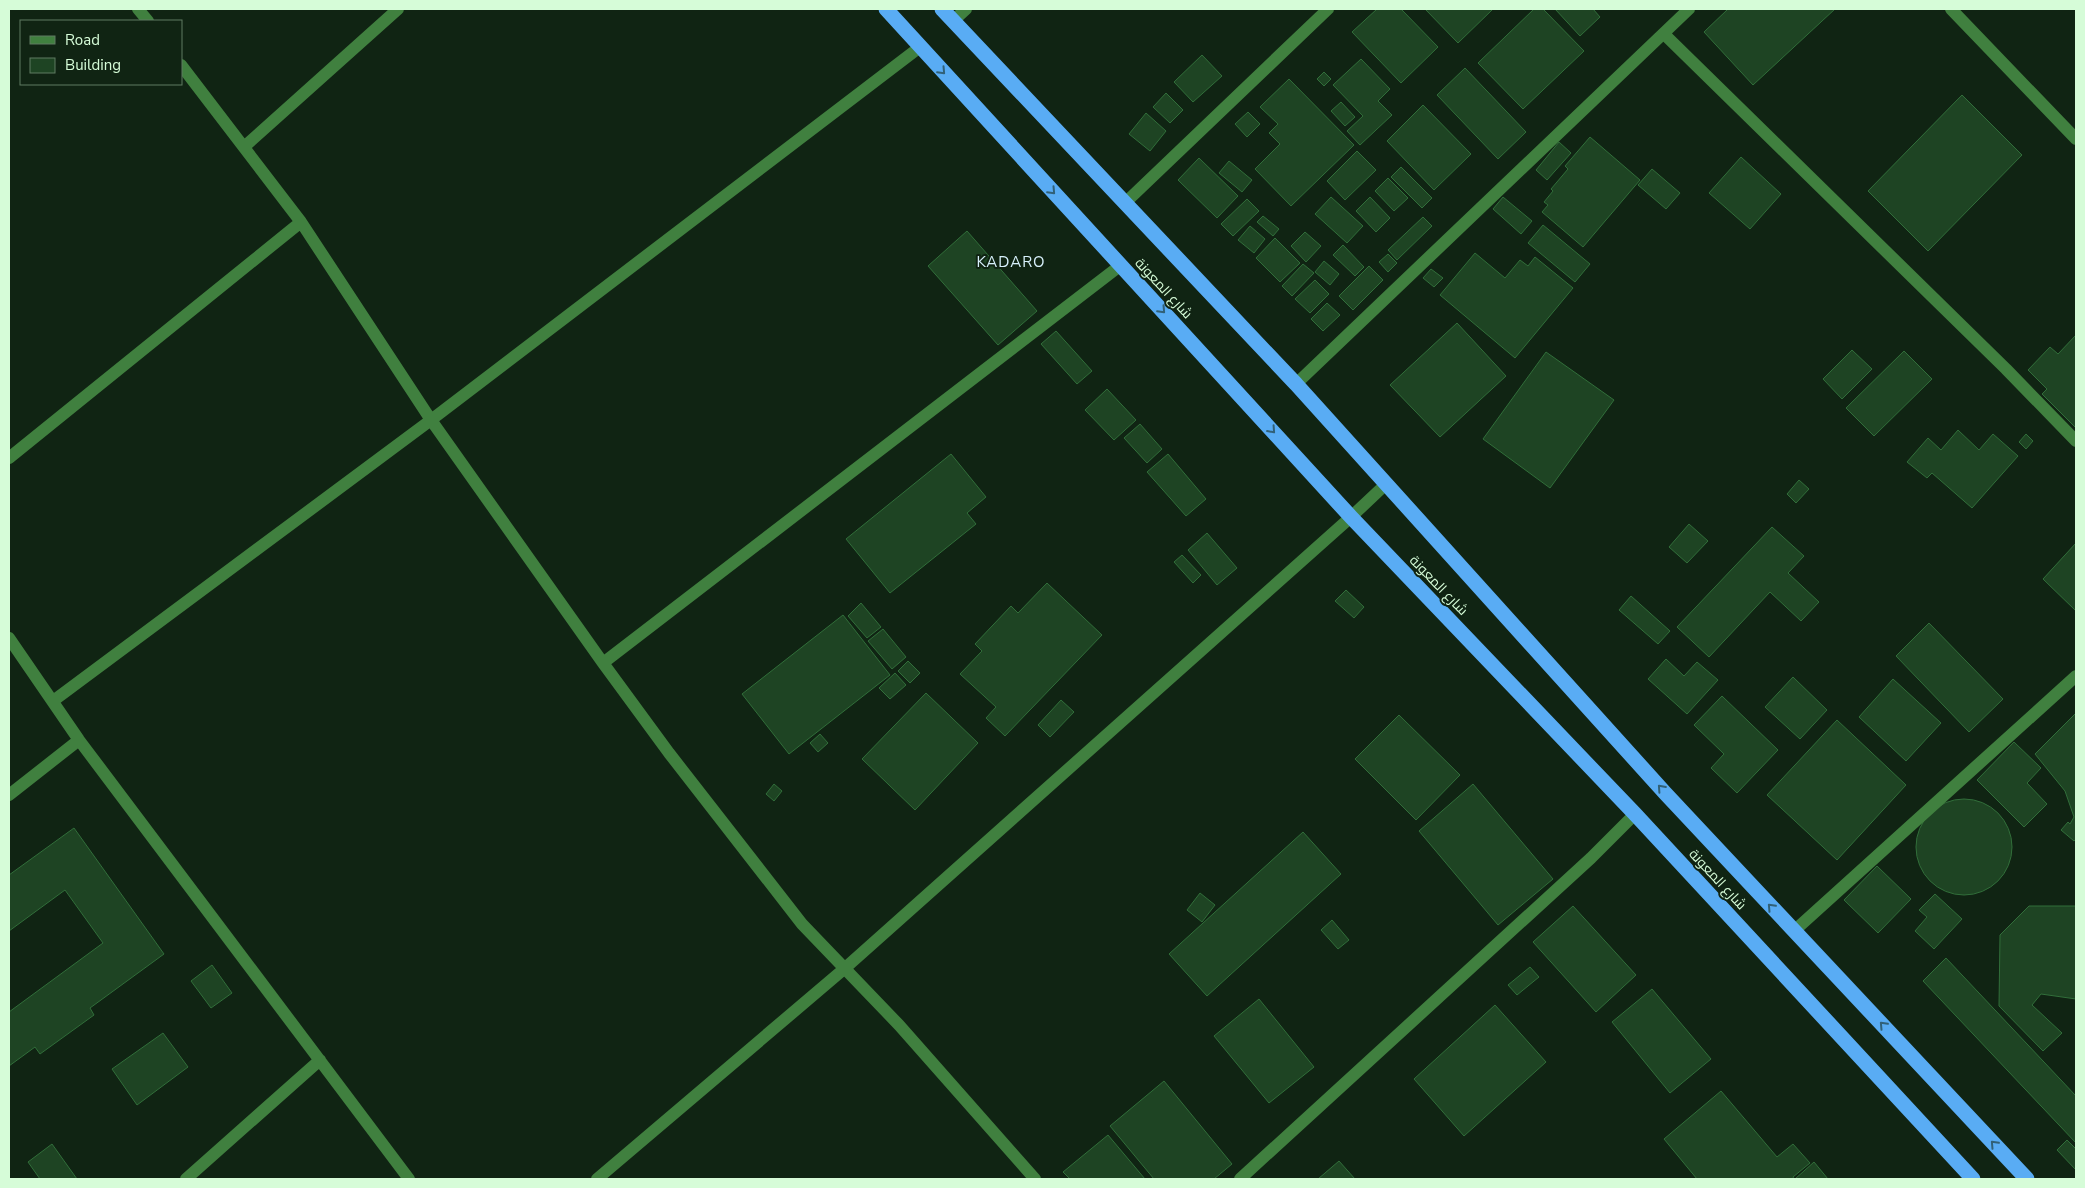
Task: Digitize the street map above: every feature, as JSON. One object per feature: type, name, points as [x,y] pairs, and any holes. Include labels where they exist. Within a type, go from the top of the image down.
[{"type":"highway","name":"شارع المعونة","points":[[886,9],[1352,517],[1635,814],[1973,1179]]},
{"type":"highway","name":"شارع المعونة","points":[[942,9],[1296,384],[1659,786],[2027,1179]]},
{"type":"street","points":[[138,9],[147,20]]},
{"type":"street","points":[[244,147],[398,9]]},
{"type":"street","points":[[953,21],[966,9]]},
{"type":"street","points":[[1126,202],[1328,9]]},
{"type":"street","points":[[1296,384],[1689,9]]},
{"type":"street","points":[[1951,9],[2076,139]]},
{"type":"street","points":[[1664,34],[2006,369],[2076,441]]},
{"type":"street","points":[[53,700],[431,420],[920,47]]},
{"type":"street","points":[[182,66],[301,222],[431,420],[603,664],[670,753],[802,924],[899,1025],[1036,1179]]},
{"type":"street","points":[[9,458],[301,222]]},
{"type":"street","points":[[603,664],[1121,266]]},
{"type":"street","points":[[597,1179],[844,969],[1352,517],[1386,484]]},
{"type":"street","points":[[9,638],[79,740],[409,1179]]},
{"type":"street","points":[[1794,931],[2076,676]]},
{"type":"street","points":[[9,795],[79,740]]},
{"type":"street","points":[[1240,1179],[1591,858],[1635,814]]},
{"type":"street","points":[[186,1179],[320,1060]]},
{"type":"building","points":[[1377,9],[1401,9],[1438,47],[1401,83],[1352,32]]},
{"type":"building","points":[[1425,9],[1493,9],[1458,43]]},
{"type":"building","points":[[1534,9],[1543,9],[1584,51],[1523,109],[1478,63]]},
{"type":"building","points":[[1555,9],[1593,9],[1600,17],[1580,36]]},
{"type":"building","points":[[1728,9],[1835,9],[1753,85],[1704,32]]},
{"type":"building","points":[[1202,55],[1222,76],[1193,102],[1174,82]]},
{"type":"building","points":[[1361,59],[1390,89],[1378,101],[1392,115],[1360,145],[1347,131],[1363,116],[1333,85]]},
{"type":"building","points":[[1465,68],[1526,132],[1498,159],[1437,95]]},
{"type":"building","points":[[1324,72],[1331,79],[1324,86],[1317,79]]},
{"type":"building","points":[[1289,79],[1354,145],[1291,206],[1255,169],[1280,144],[1269,133],[1278,124],[1260,107]]},
{"type":"building","points":[[1166,93],[1183,110],[1170,123],[1153,107]]},
{"type":"building","points":[[1962,95],[2022,155],[1928,251],[1868,191]]},
{"type":"building","points":[[1341,102],[1355,117],[1345,126],[1331,111]]},
{"type":"building","points":[[1423,105],[1471,154],[1434,190],[1387,141]]},
{"type":"building","points":[[1248,112],[1260,124],[1247,137],[1235,124]]},
{"type":"building","points":[[1146,113],[1166,131],[1150,151],[1129,134]]},
{"type":"building","points":[[1590,137],[1640,180],[1583,247],[1542,212],[1548,205],[1544,202],[1553,191],[1551,189],[1568,169],[1565,166]]},
{"type":"building","points":[[1559,142],[1571,153],[1547,180],[1536,170]]},
{"type":"building","points":[[1357,151],[1376,170],[1345,200],[1327,181]]},
{"type":"building","points":[[1741,157],[1781,194],[1750,229],[1709,193]]},
{"type":"building","points":[[1199,158],[1238,196],[1217,218],[1178,180]]},
{"type":"building","points":[[1229,161],[1252,180],[1242,192],[1219,173]]},
{"type":"building","points":[[1401,167],[1432,198],[1422,208],[1391,177]]},
{"type":"building","points":[[1652,169],[1680,193],[1666,209],[1638,185]]},
{"type":"building","points":[[1388,178],[1408,198],[1394,211],[1375,191]]},
{"type":"building","points":[[1331,197],[1363,226],[1347,243],[1315,214]]},
{"type":"building","points":[[1370,197],[1390,218],[1376,232],[1356,211]]},
{"type":"building","points":[[1503,197],[1532,221],[1521,234],[1493,209]]},
{"type":"building","points":[[1247,199],[1259,211],[1233,236],[1221,224]]},
{"type":"building","points":[[1263,216],[1279,229],[1273,236],[1257,222]]},
{"type":"building","points":[[1423,217],[1432,226],[1397,260],[1388,250]]},
{"type":"building","points":[[1543,225],[1590,264],[1575,282],[1528,243]]},
{"type":"building","points":[[1250,226],[1265,239],[1254,253],[1238,240]]},
{"type":"building","points":[[967,231],[1037,311],[998,345],[928,266]]},
{"type":"building","points":[[1305,232],[1321,246],[1306,262],[1291,246]]},
{"type":"building","points":[[1275,238],[1300,263],[1280,282],[1256,258]]},
{"type":"building","points":[[1343,245],[1364,267],[1355,276],[1333,255]]},
{"type":"building","points":[[1475,253],[1505,278],[1520,260],[1528,266],[1535,257],[1573,288],[1515,358],[1440,295]]},
{"type":"building","points":[[1388,254],[1397,263],[1388,272],[1379,262]]},
{"type":"building","points":[[1324,261],[1339,274],[1330,285],[1315,272]]},
{"type":"building","points":[[1303,264],[1314,273],[1292,296],[1282,286]]},
{"type":"building","points":[[1369,266],[1383,280],[1353,310],[1339,296]]},
{"type":"building","points":[[1431,269],[1443,278],[1434,287],[1423,278]]},
{"type":"building","points":[[1315,280],[1329,294],[1310,313],[1295,299]]},
{"type":"building","points":[[1327,303],[1340,315],[1323,331],[1311,319]]},
{"type":"building","points":[[1457,323],[1506,376],[1440,437],[1390,385]]},
{"type":"building","points":[[1056,331],[1092,371],[1077,384],[1041,344]]},
{"type":"building","points":[[2076,335],[2076,428],[2042,394],[2047,389],[2028,370],[2050,347],[2058,354]]},
{"type":"building","points":[[1852,350],[1872,369],[1842,399],[1823,379]]},
{"type":"building","points":[[1904,351],[1932,379],[1874,436],[1846,408]]},
{"type":"building","points":[[1546,352],[1614,400],[1550,488],[1483,439]]},
{"type":"building","points":[[1107,389],[1136,420],[1114,440],[1085,410]]},
{"type":"building","points":[[1140,424],[1162,449],[1147,463],[1124,438]]},
{"type":"building","points":[[1958,430],[1979,450],[1993,434],[2018,456],[1972,508],[1932,473],[1927,478],[1907,462],[1928,438],[1941,450]]},
{"type":"building","points":[[2026,434],[2033,441],[2026,449],[2019,442]]},
{"type":"building","points":[[951,454],[986,497],[967,513],[976,524],[890,593],[846,539]]},
{"type":"building","points":[[1168,454],[1206,499],[1186,516],[1147,472]]},
{"type":"building","points":[[1799,480],[1809,489],[1796,503],[1787,494]]},
{"type":"building","points":[[1689,524],[1708,541],[1687,563],[1669,547]]},
{"type":"building","points":[[1772,527],[1804,556],[1788,573],[1819,602],[1801,621],[1770,592],[1709,657],[1677,627]]},
{"type":"building","points":[[1207,533],[1237,568],[1217,585],[1188,550]]},
{"type":"building","points":[[2076,543],[2076,611],[2043,579]]},
{"type":"building","points":[[1182,555],[1201,575],[1193,583],[1174,562]]},
{"type":"building","points":[[1047,583],[1102,635],[1005,736],[986,718],[996,707],[960,674],[982,651],[975,644],[1011,606],[1018,613]]},
{"type":"building","points":[[1346,590],[1364,607],[1354,618],[1335,601]]},
{"type":"building","points":[[1631,596],[1670,631],[1658,644],[1619,610]]},
{"type":"building","points":[[861,603],[881,627],[867,638],[848,616]]},
{"type":"building","points":[[843,615],[890,675],[789,754],[742,694]]},
{"type":"building","points":[[1929,623],[2003,699],[1969,732],[1896,656]]},
{"type":"building","points":[[883,629],[906,657],[892,669],[868,641]]},
{"type":"building","points":[[1666,659],[1684,676],[1697,662],[1718,680],[1687,714],[1648,679]]},
{"type":"building","points":[[908,661],[920,673],[910,683],[898,671]]},
{"type":"building","points":[[895,673],[906,685],[890,699],[879,688]]},
{"type":"building","points":[[1793,677],[1827,710],[1800,739],[1765,707]]},
{"type":"building","points":[[1893,679],[1941,723],[1906,761],[1859,717]]},
{"type":"building","points":[[926,693],[978,743],[915,810],[862,759]]},
{"type":"building","points":[[1722,696],[1778,750],[1737,793],[1711,768],[1724,754],[1694,725]]},
{"type":"building","points":[[1061,700],[1074,712],[1050,737],[1038,725]]},
{"type":"building","points":[[2076,713],[2076,839],[2074,841],[2061,830],[2068,822],[2070,824],[2074,817],[2065,791],[2035,754]]},
{"type":"building","points":[[1399,715],[1460,775],[1416,820],[1355,759]]},
{"type":"building","points":[[1837,720],[1906,785],[1837,860],[1767,795]]},
{"type":"building","points":[[820,734],[828,743],[818,752],[810,743]]},
{"type":"building","points":[[2014,742],[2041,768],[2027,783],[2047,804],[2024,827],[1977,780]]},
{"type":"building","points":[[774,784],[782,791],[774,801],[766,794]]},
{"type":"building","points":[[1473,784],[1553,879],[1498,925],[1419,831]]},
{"type":"building","points":[[1964,799],[1982,803],[1998,813],[2008,829],[2012,847],[2008,865],[1998,881],[1982,891],[1964,895],[1946,891],[1930,881],[1920,865],[1916,847],[1920,829],[1930,813],[1946,803]]},
{"type":"building","points":[[74,828],[164,954],[90,1008],[94,1015],[40,1054],[35,1047],[9,1066],[9,1012],[103,943],[65,890],[9,931],[9,875]]},
{"type":"building","points":[[1303,832],[1341,874],[1207,996],[1169,954]]},
{"type":"building","points":[[1877,866],[1911,899],[1878,933],[1844,900]]},
{"type":"building","points":[[1200,893],[1215,905],[1202,922],[1187,910]]},
{"type":"building","points":[[1935,894],[1962,919],[1934,949],[1915,931],[1927,917],[1919,910]]},
{"type":"building","points":[[1573,906],[1636,975],[1596,1012],[1533,942]]},
{"type":"building","points":[[2029,906],[2076,906],[2076,999],[2041,994],[2032,1005],[2062,1033],[2043,1051],[1999,1006],[2000,935]]},
{"type":"building","points":[[1332,920],[1349,940],[1338,949],[1321,930]]},
{"type":"building","points":[[1946,958],[2076,1096],[2076,1143],[1923,981]]},
{"type":"building","points":[[212,965],[232,993],[211,1008],[191,981]]},
{"type":"building","points":[[1530,967],[1539,977],[1517,995],[1508,985]]},
{"type":"building","points":[[1652,989],[1711,1059],[1670,1093],[1612,1022]]},
{"type":"building","points":[[1259,999],[1314,1067],[1269,1103],[1214,1036]]},
{"type":"building","points":[[1495,1005],[1546,1062],[1464,1136],[1414,1079]]},
{"type":"building","points":[[163,1033],[188,1067],[137,1105],[112,1069]]},
{"type":"building","points":[[1164,1081],[1232,1164],[1214,1179],[1154,1179],[1110,1126]]},
{"type":"building","points":[[1721,1091],[1777,1157],[1793,1144],[1810,1163],[1793,1177],[1794,1179],[1697,1179],[1664,1139]]},
{"type":"building","points":[[1108,1135],[1145,1179],[1070,1179],[1063,1172]]},
{"type":"building","points":[[2067,1140],[2076,1149],[2076,1170],[2057,1150]]},
{"type":"building","points":[[52,1144],[77,1179],[40,1179],[28,1162]]},
{"type":"building","points":[[1339,1161],[1355,1179],[1318,1179]]},
{"type":"building","points":[[1814,1162],[1828,1179],[1795,1179]]},
{"type":"district","name":"KADARO","points":[[1011,262]]}]
